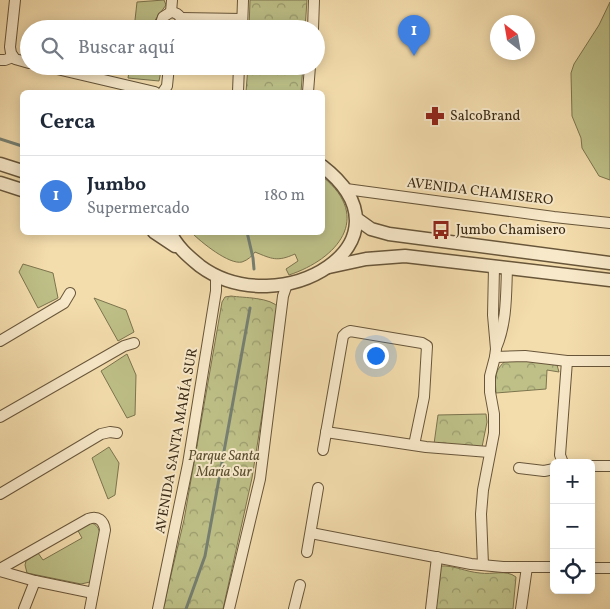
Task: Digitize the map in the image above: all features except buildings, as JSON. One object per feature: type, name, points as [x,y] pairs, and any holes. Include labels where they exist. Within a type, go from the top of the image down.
[{"type":"street","points":[[15,0],[10,47],[13,56],[20,61]]},
{"type":"street","points":[[171,12],[172,0]]},
{"type":"street","points":[[242,20],[243,0]]},
{"type":"street","points":[[313,20],[314,0]]},
{"type":"street","points":[[162,20],[162,17],[171,12],[181,18],[201,20]]},
{"type":"street","points":[[0,60],[13,56]]},
{"type":"street","points":[[82,75],[146,90]]},
{"type":"street","points":[[164,90],[167,86],[168,75]]},
{"type":"street","points":[[238,90],[239,75]]},
{"type":"street","points":[[308,90],[309,75]]},
{"type":"street","points":[[0,164],[20,170]]},
{"type":"street","points":[[159,235],[216,276],[237,283],[254,286],[287,284],[302,280],[334,262],[347,247],[354,234],[357,220],[354,205],[346,189],[325,169]]},
{"type":"street","points":[[0,183],[20,189]]},
{"type":"street","name":"AVENIDA CHAMISERO","points":[[346,189],[610,223]]},
{"type":"street","points":[[357,220],[371,229],[389,234],[610,263]]},
{"type":"street","points":[[172,235],[180,249]]},
{"type":"street","points":[[324,269],[366,260],[405,256],[610,280]]},
{"type":"street","points":[[494,267],[493,315],[496,353]]},
{"type":"street","points":[[483,566],[481,514],[489,452],[494,433],[490,376],[502,334],[505,315],[507,268]]},
{"type":"street","name":"AVENIDA SANTA MARÍA SUR","points":[[158,609],[188,464],[215,300],[216,276]]},
{"type":"street","points":[[230,609],[260,479],[283,296],[287,284]]},
{"type":"street","points":[[0,341],[64,304],[70,293]]},
{"type":"street","points":[[323,450],[343,336],[350,331],[422,343],[427,346],[424,397],[414,445]]},
{"type":"street","points":[[0,417],[124,346],[134,343]]},
{"type":"street","points":[[496,353],[566,361],[610,361]]},
{"type":"street","points":[[561,459],[566,361]]},
{"type":"street","points":[[326,432],[426,447],[489,452]]},
{"type":"street","points":[[0,494],[101,434],[117,433]]},
{"type":"street","points":[[595,466],[610,466]]},
{"type":"street","points":[[519,468],[544,471],[550,470]]},
{"type":"street","points":[[307,552],[318,488]]},
{"type":"street","points":[[0,570],[88,519],[97,518],[103,523],[105,530],[90,609]]},
{"type":"street","points":[[311,533],[483,566],[550,567]]},
{"type":"street","points":[[431,609],[437,557]]},
{"type":"street","points":[[521,609],[526,567]]},
{"type":"street","points":[[595,568],[610,568]]},
{"type":"street","points":[[0,570],[34,581],[93,593]]},
{"type":"street","points":[[24,609],[34,581]]},
{"type":"street","points":[[294,609],[300,585]]},
{"type":"green space","points":[[164,0],[166,5],[155,20],[135,20],[137,2]]},
{"type":"green space","points":[[250,0],[307,0],[306,20],[249,20]]},
{"type":"green space","points":[[610,2],[610,180],[599,176],[582,148],[581,138],[572,116],[571,73],[574,64],[599,25]]},
{"type":"green space","points":[[128,75],[160,75],[159,81],[128,78]]},
{"type":"green space","points":[[247,75],[302,75],[301,90],[246,90]]},
{"type":"green space","points":[[325,179],[338,192],[346,207],[347,222],[343,235],[334,248],[322,259],[289,275],[286,269],[298,261],[295,254],[275,259],[255,252],[250,258],[242,262],[236,262],[223,257],[194,235],[325,235]]},
{"type":"green space","points":[[23,264],[53,273],[58,298],[38,308],[19,272]]},
{"type":"green space","name":"Parque Santa María Sur","points":[[225,297],[264,300],[275,304],[279,308],[252,478],[223,609],[163,609],[184,520],[222,302]]},
{"type":"green space","points":[[94,298],[126,310],[134,332],[118,341]]},
{"type":"green space","points":[[127,354],[136,375],[135,415],[127,418],[101,371]]},
{"type":"green space","points":[[507,360],[535,361],[557,365],[559,372],[547,370],[546,389],[496,393],[498,371]]},
{"type":"green space","points":[[486,414],[487,422],[482,447],[434,444],[438,415]]},
{"type":"green space","points":[[109,447],[119,463],[115,495],[108,499],[92,458]]},
{"type":"green space","points":[[91,523],[95,524],[100,534],[90,582],[81,584],[27,573],[26,561],[38,553],[43,560],[82,538],[77,529]]},
{"type":"green space","points":[[440,566],[480,573],[508,573],[516,577],[513,609],[434,609]]},
{"type":"waterway","points":[[0,139],[20,145]]},
{"type":"waterway","points":[[248,235],[254,269]]},
{"type":"waterway","points":[[186,609],[205,556],[250,308]]},
{"type":"place","name":"Jumbo","points":[[414,56]]},
{"type":"place","name":"SalcoBrand","points":[[435,116]]},
{"type":"place","name":"Jumbo Chamisero","points":[[441,230]]}]
